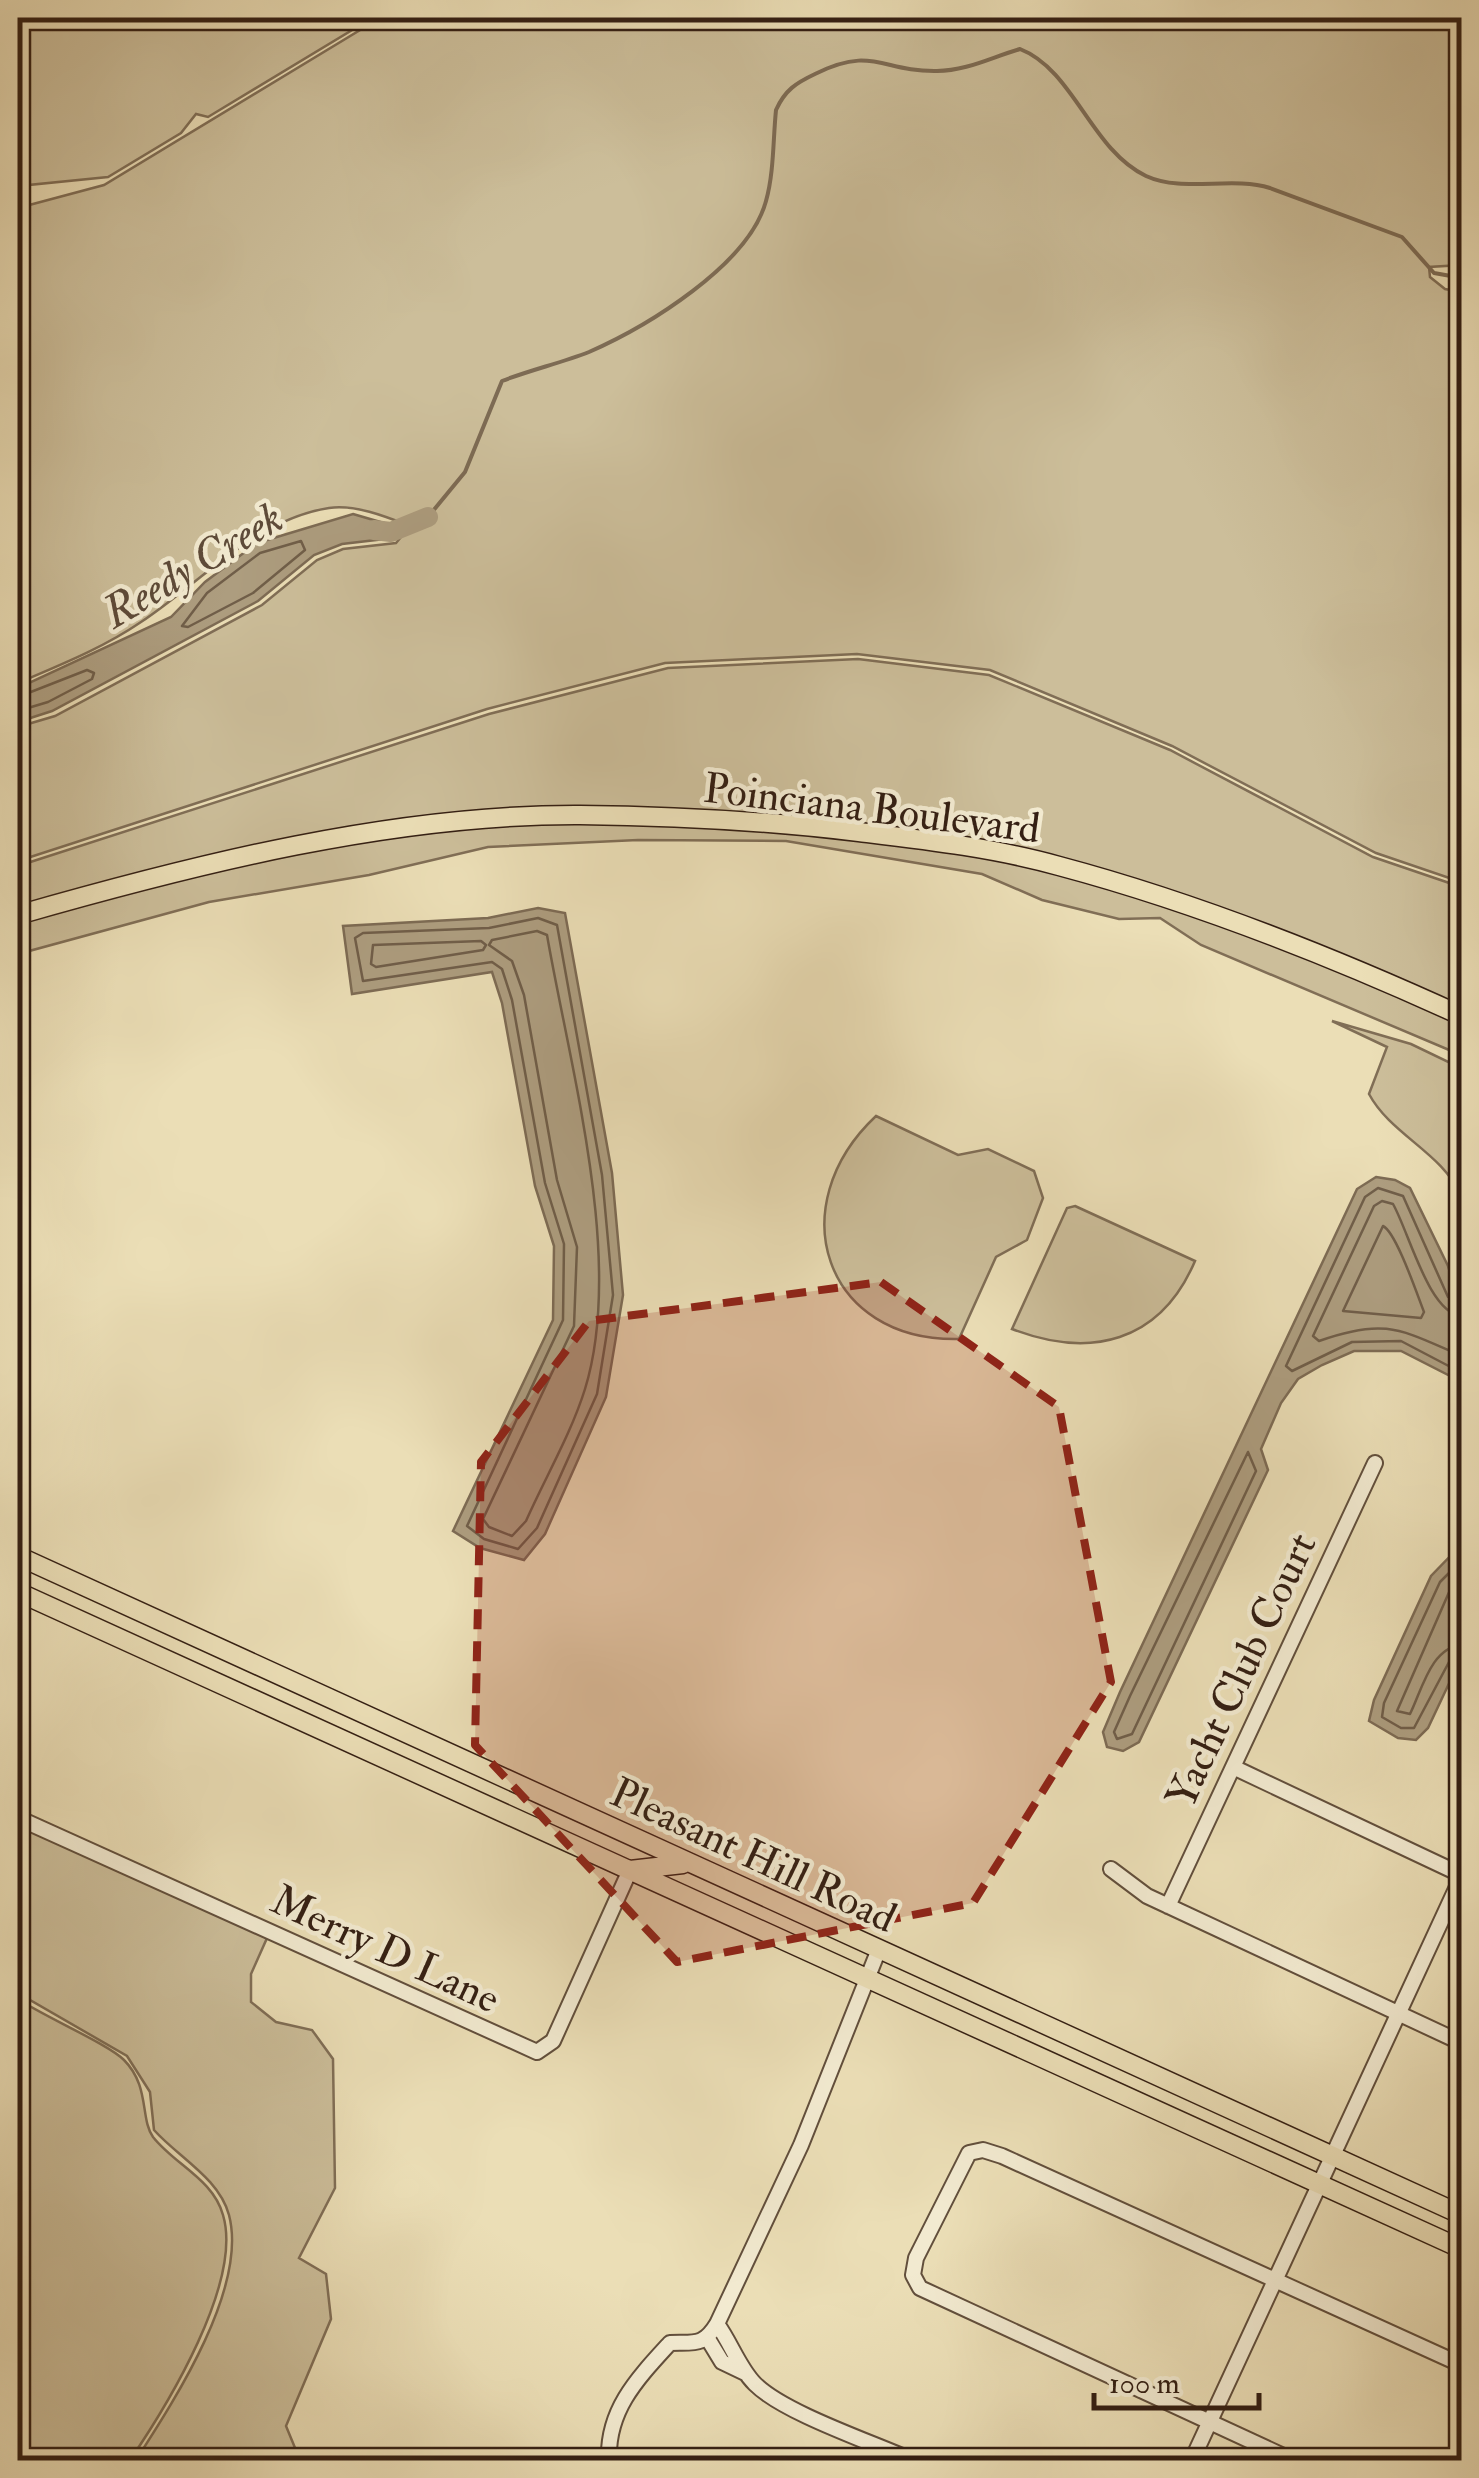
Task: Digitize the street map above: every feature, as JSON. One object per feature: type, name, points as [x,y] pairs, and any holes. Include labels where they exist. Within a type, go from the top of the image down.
[{"type":"main road","name":"Poinciana Boulevard","points":[[18,915],[126,884],[273,851],[410,829],[578,815],[765,820],[908,838],[1055,864],[1178,900],[1348,962],[1462,1016]]},
{"type":"main road","name":"Pleasant Hill Road","points":[[18,1556],[1462,2215]]},
{"type":"main road","name":"Pleasant Hill Road","points":[[18,1592],[1462,2249]]},
{"type":"main road","points":[[630,1870],[655,1864],[694,1864]]},
{"type":"street","name":"Yacht Club Court","points":[[1168,1906],[1375,1463]]},
{"type":"street","points":[[1192,2460],[1462,1875],[1234,1767]]},
{"type":"street","name":"Merry D Lane","points":[[18,1818],[537,2052],[553,2041],[630,1870]]},
{"type":"street","points":[[1111,1869],[1168,1906],[1462,2043]]},
{"type":"street","points":[[609,2460],[610,2422],[645,2371],[670,2343],[696,2345],[708,2340],[718,2324],[801,2145],[879,1949]]},
{"type":"street","points":[[1292,2460],[920,2288],[913,2275],[916,2258],[959,2166],[969,2154],[983,2150],[1462,2364]]},
{"type":"street","points":[[718,2324],[737,2351],[745,2373]]},
{"type":"street","points":[[708,2340],[722,2362],[745,2373],[767,2395],[911,2460]]},
{"type":"highlighted area","points":[[881,1282],[1059,1407],[1111,1682],[973,1903],[677,1962],[475,1745],[481,1462],[589,1321]]},
{"type":"shaded area","points":[[18,18],[372,18],[208,117],[196,114],[181,133],[108,177],[18,186]]},
{"type":"shaded area","points":[[380,18],[1461,18],[1461,265],[1429,267],[1430,277],[1445,289],[1461,292],[1461,882],[1376,853],[1172,746],[990,670],[857,654],[665,663],[487,709],[18,861],[18,727],[55,716],[262,605],[317,560],[343,549],[396,543],[410,526],[349,508],[302,514],[230,554],[127,631],[18,683],[18,208],[104,185]]},
{"type":"shaded area","points":[[858,659],[989,675],[1170,750],[1373,857],[1461,887],[1461,1055],[1201,945],[1160,918],[1119,919],[1042,900],[982,874],[786,841],[638,840],[488,847],[369,875],[209,902],[18,954],[18,866],[489,714],[668,668]]},
{"type":"shaded area","points":[[1332,1021],[1411,1044],[1461,1068],[1461,1196],[1442,1168],[1390,1121],[1369,1094],[1387,1047]]},
{"type":"shaded area","points":[[876,1116],[958,1155],[988,1149],[1034,1171],[1043,1198],[1027,1240],[996,1257],[959,1339],[913,1334],[876,1318],[848,1293],[831,1262],[824,1227],[829,1189],[846,1152]]},
{"type":"shaded area","points":[[1075,1206],[1195,1261],[1163,1310],[1120,1337],[1069,1343],[1012,1329],[1067,1208]]},
{"type":"shaded area","points":[[18,1824],[267,1938],[251,1974],[251,2002],[276,2022],[312,2030],[333,2059],[335,2188],[299,2258],[326,2274],[331,2319],[286,2426],[300,2460],[136,2460],[187,2376],[218,2309],[232,2244],[229,2215],[207,2179],[154,2130],[150,2092],[127,2056],[18,1993]]},
{"type":"shaded area","points":[[18,1999],[124,2060],[138,2080],[153,2137],[211,2192],[223,2215],[226,2243],[212,2308],[181,2376],[130,2460],[18,2460]]},
{"type":"water","points":[[353,514],[401,528],[393,538],[342,544],[314,555],[258,601],[52,711],[18,722],[18,688],[171,617],[205,582],[257,543]]},
{"type":"water","points":[[538,908],[565,913],[612,1173],[623,1295],[606,1397],[545,1534],[524,1560],[480,1548],[453,1531],[553,1320],[554,1246],[535,1186],[502,1003],[492,972],[352,994],[343,926],[488,918]]},
{"type":"water","points":[[1376,1177],[1410,1188],[1448,1266],[1461,1307],[1461,1388],[1450,1376],[1401,1351],[1354,1351],[1298,1379],[1281,1403],[1261,1449],[1268,1470],[1139,1742],[1123,1751],[1107,1747],[1103,1732],[1120,1692],[1357,1189]]},
{"type":"water","points":[[1461,1545],[1461,1658],[1428,1728],[1416,1740],[1398,1738],[1369,1721],[1374,1700],[1431,1576]]},
{"type":"waterway","name":"Reedy Creek","points":[[428,517],[465,472],[502,381],[589,352],[638,327],[692,291],[739,248],[756,225],[766,201],[779,103],[802,81],[851,61],[948,70],[1020,49],[1055,74],[1111,148],[1146,176],[1175,183],[1239,183],[1270,188],[1402,237],[1434,273],[1462,278]]},
{"type":"waterway","name":"Reedy Creek","points":[[374,530],[391,532],[428,517]]}]
